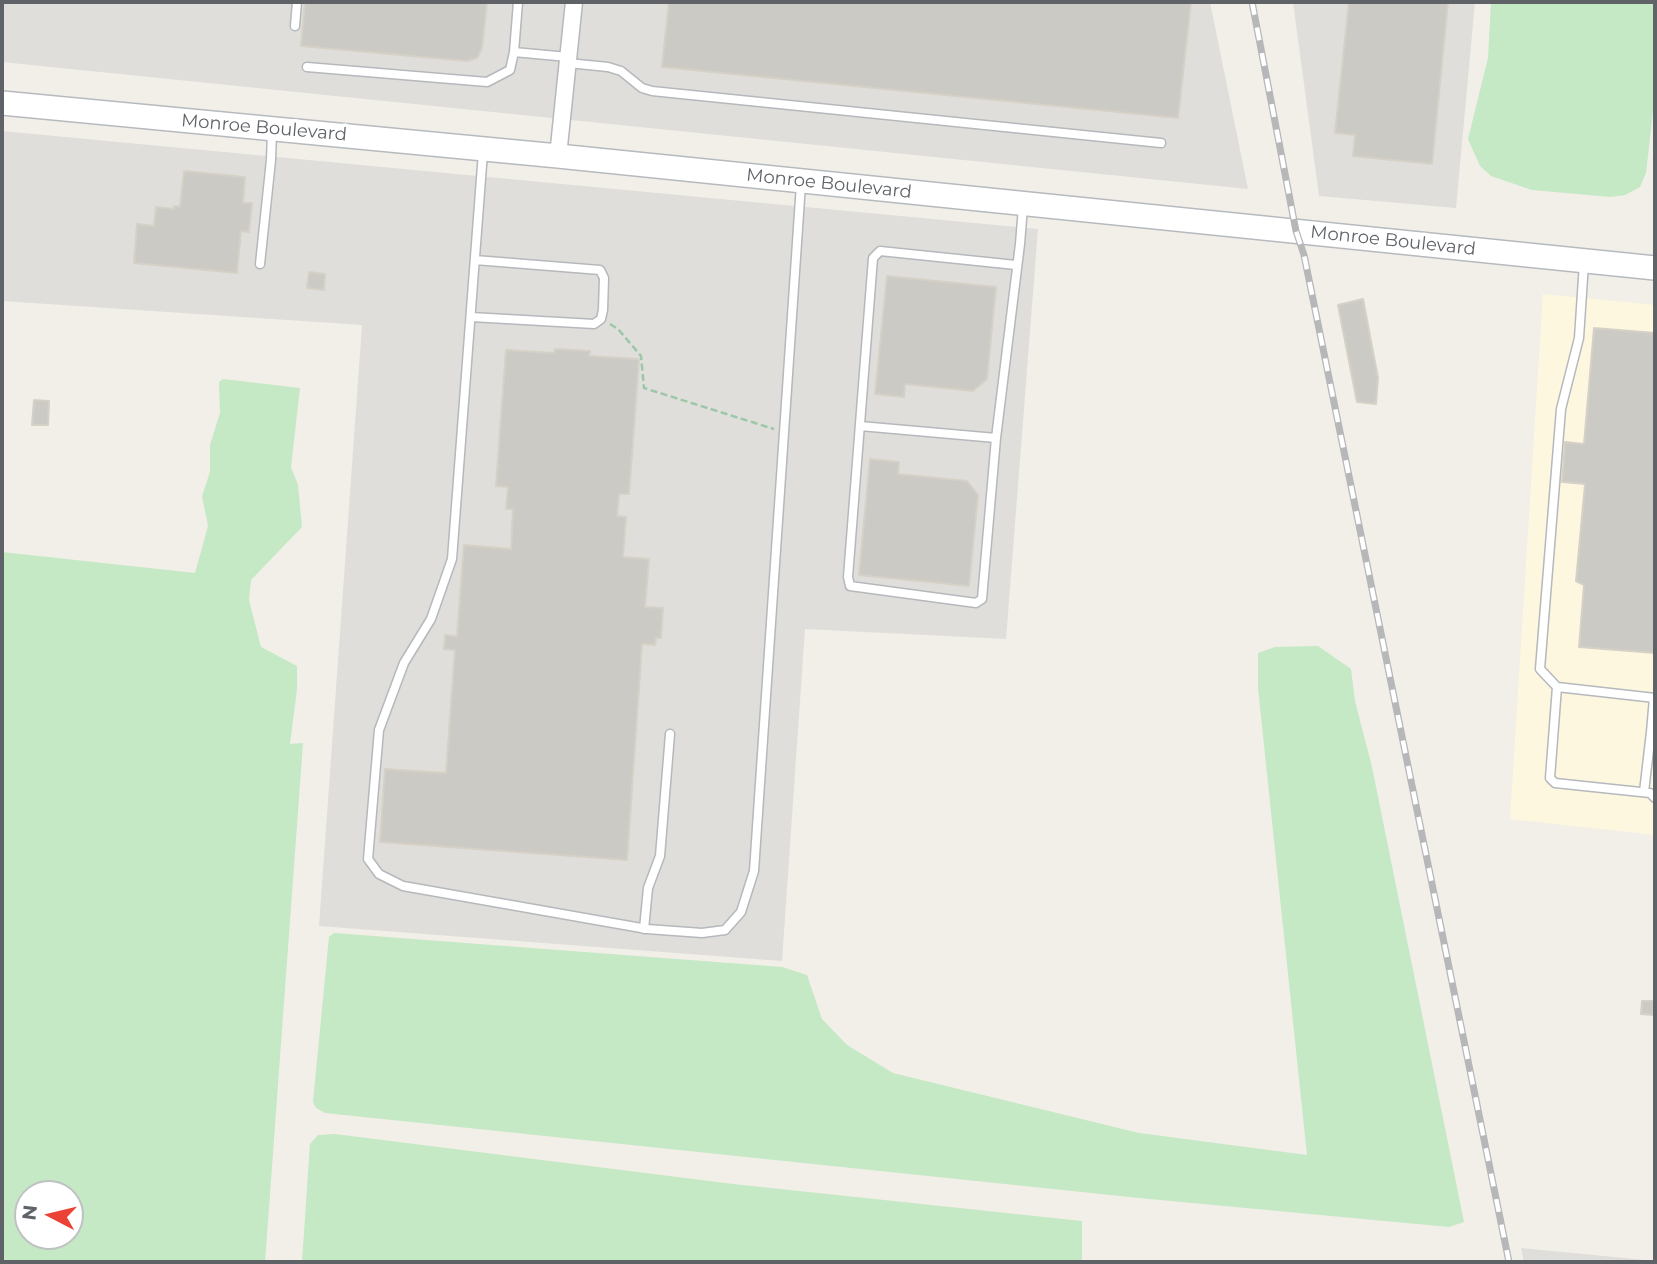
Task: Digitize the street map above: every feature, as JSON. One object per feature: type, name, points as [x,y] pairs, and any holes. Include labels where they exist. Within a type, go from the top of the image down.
[{"type":"street","points":[[558,156],[574,2]]},
{"type":"street","name":"Monroe Boulevard","points":[[2,103],[558,156],[1655,268]]},
{"type":"lane","points":[[295,26],[297,2]]},
{"type":"lane","points":[[307,67],[487,82],[510,70],[518,2]]},
{"type":"lane","points":[[513,52],[608,67],[621,71],[642,88],[652,90],[1161,143]]},
{"type":"lane","points":[[260,264],[272,129]]},
{"type":"lane","points":[[483,149],[452,559],[431,619],[404,663],[379,730],[368,859],[379,874],[403,886],[644,929],[702,933],[725,930],[741,912],[754,871],[801,182]]},
{"type":"lane","points":[[1016,265],[880,251],[873,258],[848,577],[850,586],[976,603],[982,599],[996,438],[1016,265],[1023,204]]},
{"type":"lane","points":[[471,317],[594,324],[601,319],[604,278],[600,270],[475,260]]},
{"type":"lane","points":[[1584,260],[1579,338],[1561,409],[1540,669],[1556,687],[1655,698],[1644,792]]},
{"type":"lane","points":[[860,426],[996,438]]},
{"type":"lane","points":[[1556,687],[1550,778],[1555,783],[1644,792],[1655,798]]},
{"type":"lane","points":[[644,929],[648,888],[660,856],[670,734]]},
{"type":"path","points":[[601,319],[618,328],[641,356],[644,388],[784,432]]},
{"type":"shaded area","points":[[2,2],[1210,2],[1248,189],[2,62]]},
{"type":"shaded area","points":[[1293,2],[1475,2],[1456,208],[1319,196]]},
{"type":"shaded area","points":[[2,131],[1038,229],[1006,639],[805,629],[782,961],[319,926],[362,325],[2,301]]},
{"type":"shaded area","points":[[1543,294],[1655,305],[1655,835],[1510,819]]},
{"type":"shaded area","points":[[1521,1248],[1655,1261],[1655,1262],[1524,1262]]},
{"type":"green space","points":[[1491,2],[1655,2],[1655,94],[1646,173],[1640,187],[1625,195],[1611,197],[1532,190],[1491,176],[1480,166],[1468,139],[1488,58]]},
{"type":"green space","points":[[223,379],[300,388],[291,467],[298,485],[302,527],[251,580],[249,600],[261,647],[297,666],[290,744],[303,743],[265,1262],[2,1262],[2,552],[195,573],[208,526],[202,496],[210,472],[210,445],[220,413],[219,382]]},
{"type":"green space","points":[[1318,646],[1351,669],[1355,701],[1372,767],[1464,1222],[1449,1227],[1139,1198],[325,1113],[316,1108],[313,1102],[329,937],[334,933],[782,967],[807,975],[822,1019],[847,1045],[893,1073],[1139,1133],[1307,1155],[1258,688],[1258,653],[1275,647]]},
{"type":"green space","points":[[335,1134],[733,1184],[1082,1221],[1082,1262],[302,1262],[310,1144],[318,1135]]},
{"type":"building","points":[[305,2],[487,2],[482,48],[477,58],[467,61],[301,46]]},
{"type":"building","points":[[669,2],[1191,2],[1178,118],[662,67]]},
{"type":"building","points":[[1349,2],[1448,2],[1432,164],[1353,156],[1355,135],[1335,133]]},
{"type":"building","points":[[184,171],[245,177],[243,203],[252,203],[249,232],[241,231],[237,273],[134,263],[137,224],[154,226],[156,207],[180,207]]},
{"type":"building","points":[[309,272],[325,274],[324,290],[307,288]]},
{"type":"building","points":[[887,276],[996,287],[987,379],[973,391],[905,384],[904,397],[875,394]]},
{"type":"building","points":[[1363,299],[1378,378],[1376,404],[1357,402],[1338,305]]},
{"type":"building","points":[[1594,328],[1655,333],[1655,653],[1579,647],[1584,585],[1576,581],[1585,484],[1562,482],[1565,442],[1584,444]]},
{"type":"building","points":[[555,349],[590,351],[589,356],[639,359],[629,494],[619,494],[617,516],[626,517],[623,557],[649,559],[645,607],[663,608],[661,638],[656,638],[655,645],[642,644],[627,860],[380,842],[385,769],[446,773],[455,650],[444,649],[445,635],[457,636],[464,545],[511,549],[513,509],[506,509],[508,487],[496,486],[506,350],[554,353]]},
{"type":"building","points":[[34,400],[49,401],[48,425],[32,425]]},
{"type":"building","points":[[870,459],[899,462],[898,474],[967,481],[978,495],[969,586],[859,575]]},
{"type":"building","points":[[1642,1001],[1655,1001],[1655,1015],[1641,1014]]},
{"type":"railway","points":[[1252,2],[1296,231],[1304,255],[1509,1262]]}]
